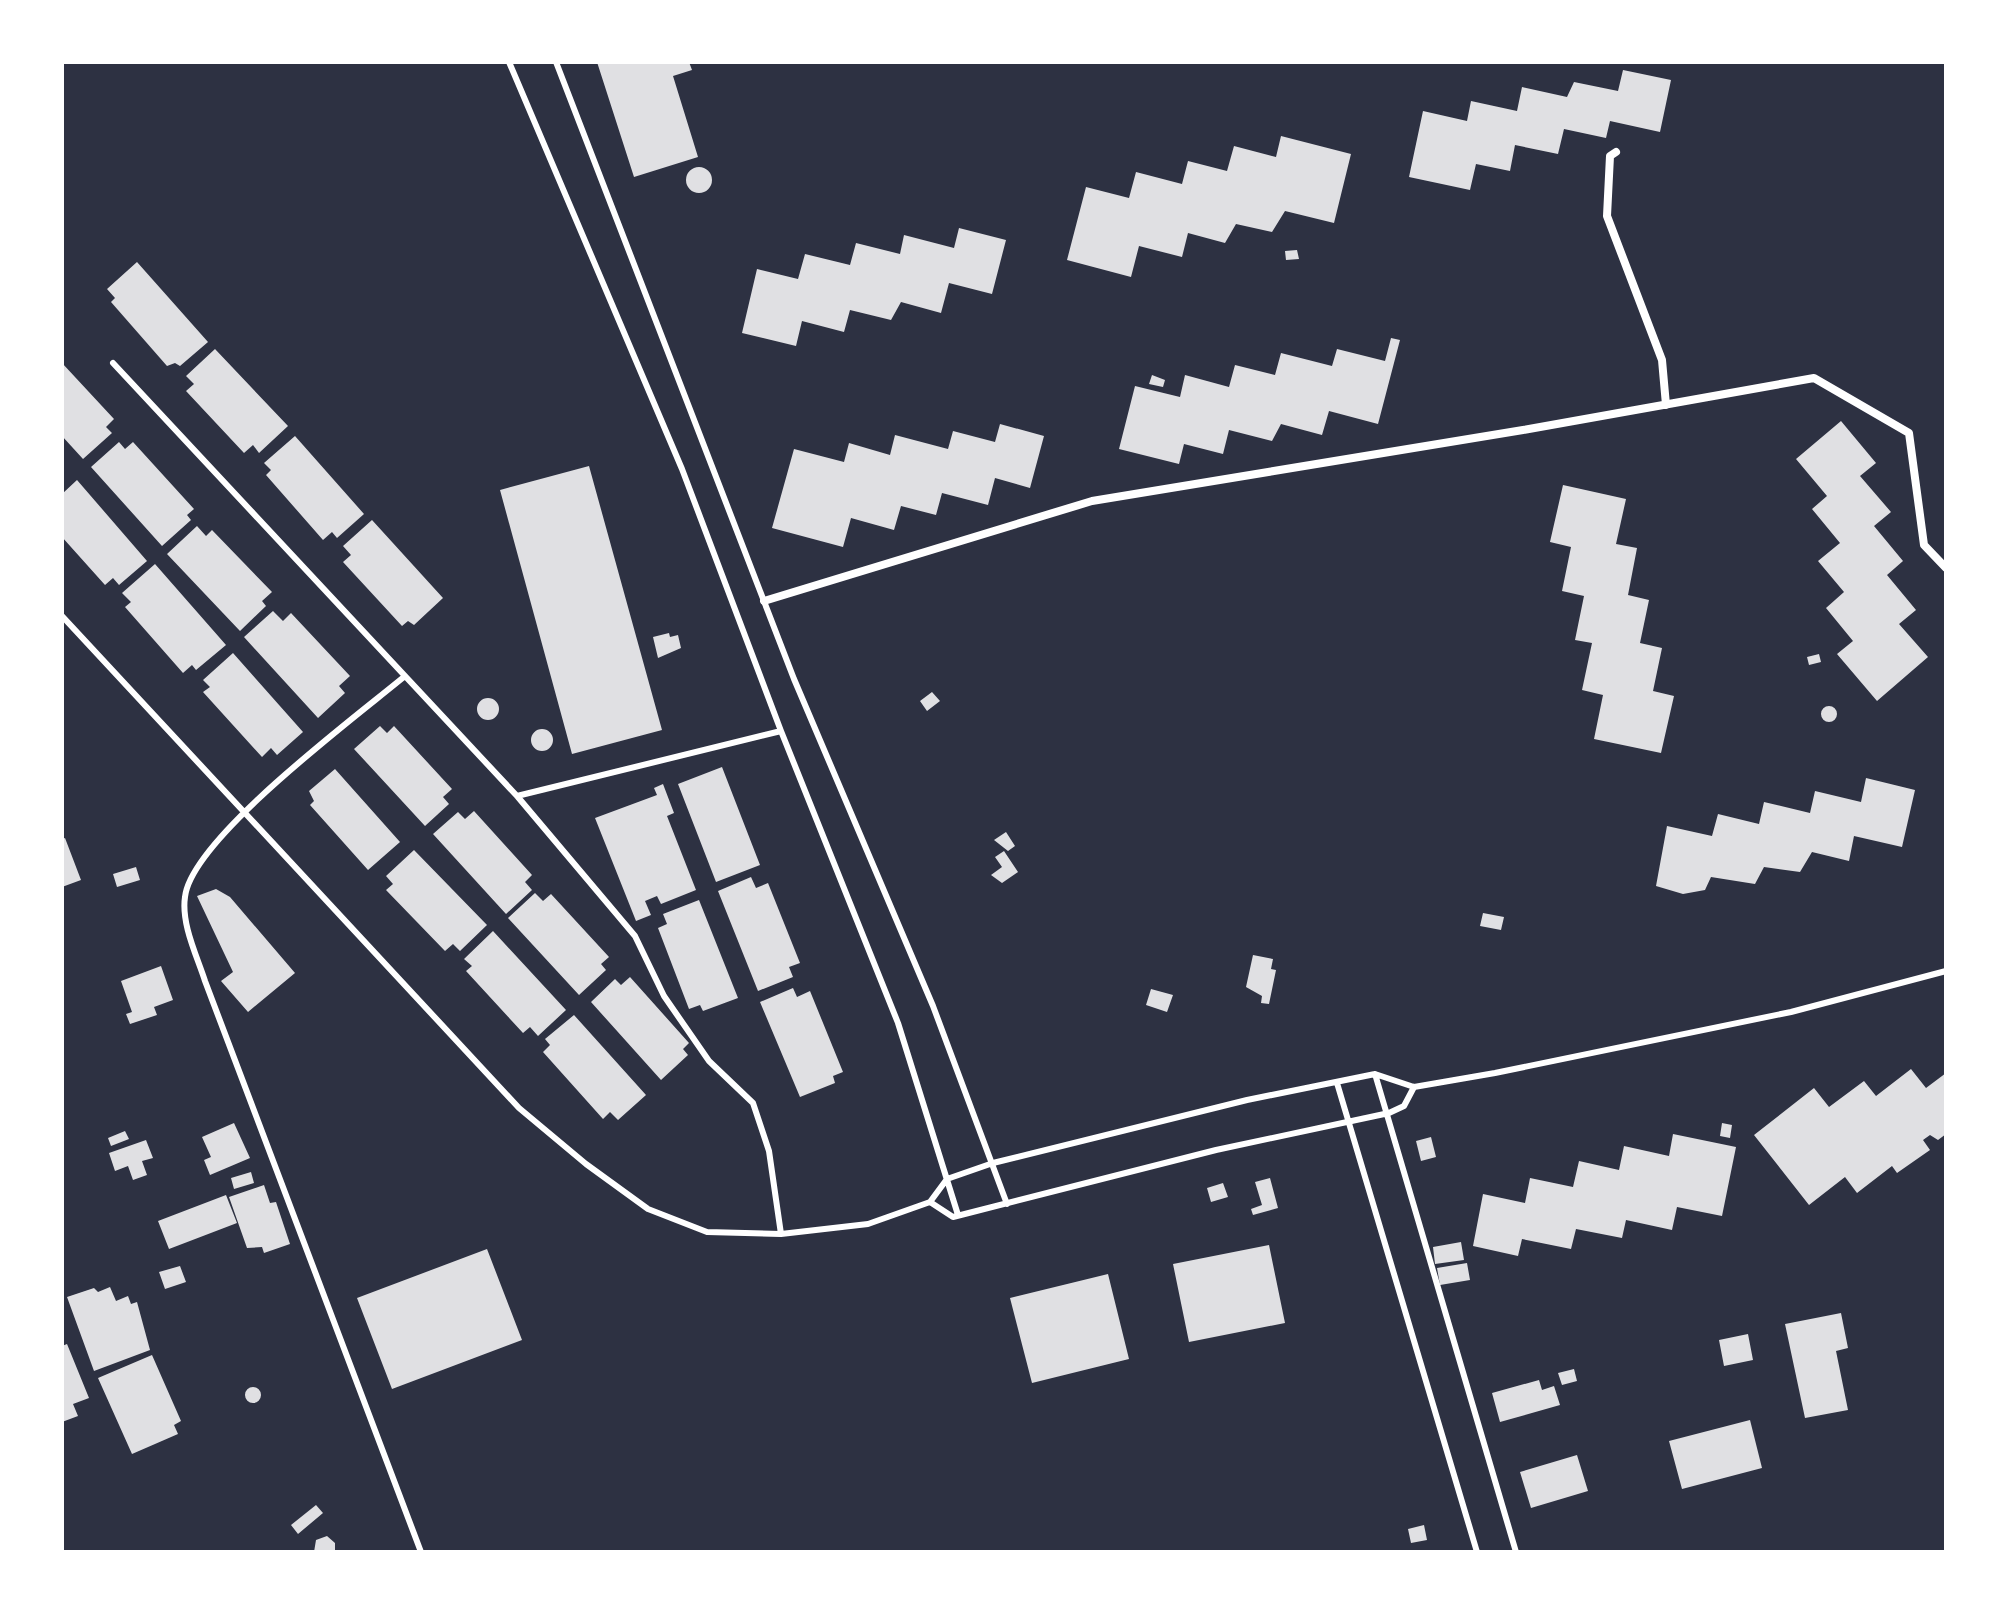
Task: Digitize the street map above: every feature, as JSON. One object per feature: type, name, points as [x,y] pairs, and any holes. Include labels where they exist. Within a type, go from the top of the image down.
[{"type":"street","points":[[1616,152],[1610,156],[1607,216],[1662,360],[1666,405]]},
{"type":"street","points":[[764,601],[1092,501],[1814,378],[1909,433],[1924,545],[1946,568]]},
{"type":"lane","points":[[509,62],[682,469],[781,731],[898,1023],[958,1215]]},
{"type":"lane","points":[[556,62],[764,601],[933,1006],[1007,1204]]},
{"type":"lane","points":[[113,363],[517,796],[635,936],[664,996],[709,1061],[753,1103],[769,1151],[781,1234]]},
{"type":"lane","points":[[62,616],[519,1108],[586,1164],[648,1209],[707,1232],[781,1234],[868,1224],[930,1202],[947,1179],[993,1163],[1232,1104],[1375,1074],[1414,1087],[1791,1012],[1946,971]]},
{"type":"lane","points":[[405,676],[243,812],[198,865],[184,896],[189,929],[205,981],[421,1552]]},
{"type":"lane","points":[[517,796],[781,731]]},
{"type":"lane","points":[[1375,1074],[1389,1113],[1444,1317],[1516,1552]]},
{"type":"lane","points":[[1337,1083],[1477,1552]]},
{"type":"lane","points":[[930,1202],[953,1217],[1216,1150],[1389,1113],[1404,1106],[1414,1087]]},
{"type":"building","points":[[597,62],[689,62],[692,70],[673,76],[698,157],[634,177]]},
{"type":"building","points":[[1623,70],[1671,80],[1660,132],[1610,121],[1606,138],[1564,129],[1558,154],[1515,145],[1510,171],[1476,164],[1470,190],[1409,177],[1423,111],[1467,121],[1471,101],[1517,111],[1522,87],[1567,97],[1574,82],[1618,91]]},
{"type":"building","points":[[1281,136],[1351,154],[1334,223],[1285,211],[1272,232],[1236,224],[1225,243],[1188,233],[1182,257],[1139,246],[1131,277],[1067,260],[1086,187],[1129,198],[1136,172],[1182,184],[1188,161],[1227,171],[1234,146],[1276,157]]},
{"type":"building","points":[[699,167],[708,171],[712,180],[708,189],[699,193],[690,189],[686,180],[690,171]]},
{"type":"building","points":[[959,228],[1006,240],[992,294],[949,283],[941,313],[901,302],[891,320],[850,310],[844,332],[802,321],[796,346],[742,333],[757,269],[798,279],[805,254],[850,265],[856,243],[900,254],[904,235],[954,248]]},
{"type":"building","points":[[1297,250],[1299,259],[1286,260],[1285,251]]},
{"type":"building","points":[[137,262],[208,342],[180,366],[175,363],[167,366],[111,302],[115,298],[107,289]]},
{"type":"building","points":[[1391,338],[1400,340],[1378,424],[1329,411],[1322,435],[1281,424],[1272,441],[1229,430],[1223,454],[1184,444],[1179,464],[1119,449],[1135,386],[1180,397],[1185,375],[1229,387],[1235,365],[1275,375],[1281,353],[1332,366],[1337,349],[1385,361]]},
{"type":"building","points":[[215,349],[288,426],[259,453],[253,445],[244,453],[186,391],[194,384],[186,376]]},
{"type":"building","points":[[62,363],[114,419],[106,427],[112,433],[83,459],[62,436]]},
{"type":"building","points":[[1152,375],[1165,380],[1163,387],[1149,384]]},
{"type":"building","points":[[1841,421],[1876,463],[1860,476],[1891,512],[1874,526],[1903,561],[1887,575],[1916,610],[1899,624],[1928,657],[1877,701],[1837,654],[1853,641],[1826,608],[1844,592],[1818,561],[1840,543],[1812,509],[1827,496],[1796,459]]},
{"type":"building","points":[[1000,424],[1044,436],[1030,488],[995,478],[988,505],[942,493],[936,515],[901,506],[894,530],[851,518],[843,547],[772,528],[794,449],[844,462],[849,443],[890,455],[895,435],[948,449],[953,431],[995,442]]},
{"type":"building","points":[[295,436],[364,514],[337,538],[332,532],[323,540],[266,475],[271,470],[264,463]]},
{"type":"building","points":[[119,442],[125,449],[133,442],[194,509],[187,515],[191,520],[162,546],[91,467]]},
{"type":"building","points":[[589,466],[662,730],[572,754],[500,490]]},
{"type":"building","points":[[77,480],[147,561],[119,585],[113,578],[105,585],[62,537],[62,494]]},
{"type":"building","points":[[1563,485],[1626,499],[1616,544],[1637,548],[1628,595],[1649,600],[1640,643],[1662,648],[1653,691],[1674,696],[1661,753],[1594,739],[1603,695],[1582,690],[1592,643],[1575,640],[1584,596],[1562,591],[1571,547],[1550,542]]},
{"type":"building","points":[[372,520],[443,598],[414,625],[408,621],[402,626],[343,562],[351,555],[343,546]]},
{"type":"building","points":[[197,526],[206,536],[212,530],[272,592],[262,601],[266,606],[240,631],[167,554]]},
{"type":"building","points":[[155,564],[226,645],[196,670],[192,665],[183,673],[125,607],[131,602],[122,593]]},
{"type":"building","points":[[273,611],[283,621],[291,613],[350,676],[339,686],[345,693],[318,718],[244,637]]},
{"type":"building","points":[[669,633],[670,637],[678,635],[681,648],[658,658],[653,637]]},
{"type":"building","points":[[233,653],[303,732],[277,755],[271,748],[262,757],[203,692],[210,687],[203,680]]},
{"type":"building","points":[[1819,654],[1821,662],[1809,665],[1807,657]]},
{"type":"building","points":[[932,692],[940,701],[927,711],[920,701]]},
{"type":"building","points":[[488,698],[496,701],[499,709],[496,717],[488,720],[480,717],[477,709],[480,701]]},
{"type":"building","points":[[1829,706],[1835,708],[1835,720],[1829,722],[1823,720],[1821,714],[1823,708]]},
{"type":"building","points":[[380,726],[387,733],[394,726],[452,789],[443,797],[449,804],[425,826],[354,749]]},
{"type":"building","points":[[542,729],[553,740],[542,751],[531,740]]},
{"type":"building","points":[[722,767],[760,865],[716,882],[678,784]]},
{"type":"building","points":[[335,769],[400,842],[368,870],[310,805],[314,801],[309,791]]},
{"type":"building","points":[[1866,778],[1915,790],[1902,847],[1854,836],[1849,861],[1812,852],[1800,872],[1764,867],[1755,884],[1711,877],[1705,890],[1683,894],[1656,886],[1667,826],[1712,836],[1718,814],[1759,824],[1764,802],[1810,813],[1815,791],[1861,802]]},
{"type":"building","points":[[663,784],[674,813],[667,816],[696,890],[661,904],[657,896],[645,901],[651,915],[636,921],[595,818],[657,795],[654,788]]},
{"type":"building","points":[[474,811],[532,875],[525,882],[532,890],[506,914],[433,834],[458,812],[465,819]]},
{"type":"building","points":[[1006,832],[1015,846],[1008,851],[994,840]]},
{"type":"building","points":[[65,838],[81,880],[62,887],[62,839]]},
{"type":"building","points":[[414,850],[487,925],[460,951],[453,944],[445,951],[386,890],[393,884],[386,876]]},
{"type":"building","points":[[1004,851],[1018,872],[1002,883],[991,875],[1002,867],[995,857]]},
{"type":"building","points":[[136,867],[140,880],[117,887],[113,874]]},
{"type":"building","points":[[751,877],[756,888],[768,883],[800,963],[789,967],[793,977],[758,991],[718,891]]},
{"type":"building","points":[[216,889],[230,897],[295,973],[248,1012],[221,981],[233,972],[197,896]]},
{"type":"building","points":[[535,893],[543,901],[551,894],[609,957],[601,964],[606,970],[579,995],[508,918]]},
{"type":"building","points":[[699,900],[738,998],[703,1011],[700,1005],[689,1009],[658,928],[667,924],[663,914]]},
{"type":"building","points":[[1483,913],[1504,917],[1501,930],[1480,926]]},
{"type":"building","points":[[493,931],[566,1010],[538,1036],[530,1027],[523,1033],[466,971],[472,966],[464,959]]},
{"type":"building","points":[[1253,955],[1273,959],[1271,969],[1276,970],[1269,1004],[1261,1003],[1262,996],[1246,987]]},
{"type":"building","points":[[161,966],[173,1000],[154,1007],[157,1015],[130,1024],[126,1014],[132,1012],[121,981]]},
{"type":"building","points":[[630,977],[689,1043],[683,1049],[688,1055],[661,1080],[591,1002],[615,979],[621,985]]},
{"type":"building","points":[[793,988],[797,997],[810,991],[843,1072],[833,1076],[835,1083],[800,1097],[760,1002]]},
{"type":"building","points":[[1151,989],[1173,995],[1167,1012],[1146,1005]]},
{"type":"building","points":[[574,1015],[646,1095],[618,1120],[610,1112],[603,1119],[543,1052],[550,1045],[545,1039]]},
{"type":"building","points":[[1911,1069],[1926,1088],[1946,1073],[1946,1134],[1938,1140],[1930,1135],[1923,1140],[1930,1150],[1897,1173],[1892,1166],[1857,1193],[1845,1177],[1809,1205],[1754,1135],[1814,1088],[1829,1107],[1864,1081],[1876,1096]]},
{"type":"building","points":[[234,1123],[250,1158],[210,1175],[204,1160],[211,1157],[202,1137]]},
{"type":"building","points":[[1722,1123],[1732,1125],[1730,1138],[1720,1136]]},
{"type":"building","points":[[125,1131],[129,1139],[111,1146],[108,1138]]},
{"type":"building","points":[[1673,1134],[1736,1147],[1722,1216],[1677,1207],[1672,1230],[1626,1220],[1622,1238],[1576,1229],[1571,1249],[1522,1239],[1518,1256],[1473,1246],[1483,1194],[1525,1203],[1530,1178],[1573,1187],[1579,1161],[1619,1170],[1624,1146],[1669,1156]]},
{"type":"building","points":[[1431,1137],[1436,1157],[1421,1161],[1416,1141]]},
{"type":"building","points":[[146,1140],[153,1158],[142,1161],[147,1175],[133,1180],[128,1166],[115,1171],[109,1153]]},
{"type":"building","points":[[251,1172],[254,1183],[234,1189],[231,1178]]},
{"type":"building","points":[[1270,1178],[1278,1208],[1253,1215],[1251,1209],[1262,1205],[1255,1182]]},
{"type":"building","points":[[1223,1183],[1228,1197],[1211,1202],[1207,1188]]},
{"type":"building","points":[[264,1185],[270,1203],[276,1202],[290,1244],[264,1253],[262,1247],[247,1248],[229,1197]]},
{"type":"building","points":[[226,1195],[237,1223],[169,1249],[158,1221]]},
{"type":"building","points":[[1461,1242],[1464,1260],[1435,1264],[1433,1247]]},
{"type":"building","points":[[1269,1245],[1285,1323],[1189,1342],[1173,1264]]},
{"type":"building","points":[[487,1249],[522,1340],[392,1389],[357,1298]]},
{"type":"building","points":[[1467,1263],[1470,1280],[1440,1285],[1437,1268]]},
{"type":"building","points":[[180,1266],[186,1282],[165,1289],[159,1272]]},
{"type":"building","points":[[1108,1274],[1129,1359],[1032,1383],[1010,1298]]},
{"type":"building","points":[[110,1287],[116,1301],[128,1296],[131,1304],[137,1302],[150,1350],[94,1371],[67,1297],[94,1288],[98,1292]]},
{"type":"building","points":[[1841,1313],[1848,1348],[1836,1351],[1848,1410],[1805,1418],[1785,1324]]},
{"type":"building","points":[[1748,1334],[1753,1360],[1724,1366],[1719,1340]]},
{"type":"building","points":[[67,1344],[89,1398],[73,1404],[78,1416],[62,1422],[62,1346]]},
{"type":"building","points":[[152,1355],[181,1421],[174,1425],[178,1434],[132,1454],[98,1378]]},
{"type":"building","points":[[1574,1369],[1577,1381],[1562,1385],[1558,1373]]},
{"type":"building","points":[[1539,1380],[1542,1390],[1554,1386],[1560,1405],[1500,1422],[1492,1393]]},
{"type":"building","points":[[250,1387],[256,1387],[261,1395],[259,1401],[250,1403],[245,1398],[245,1392]]},
{"type":"building","points":[[1750,1420],[1762,1468],[1682,1489],[1669,1441]]},
{"type":"building","points":[[1577,1455],[1588,1491],[1531,1508],[1520,1472]]},
{"type":"building","points":[[316,1505],[323,1513],[298,1534],[291,1525]]},
{"type":"building","points":[[1424,1525],[1427,1540],[1411,1543],[1408,1529]]},
{"type":"building","points":[[327,1536],[335,1543],[335,1552],[314,1552],[316,1540]]}]
